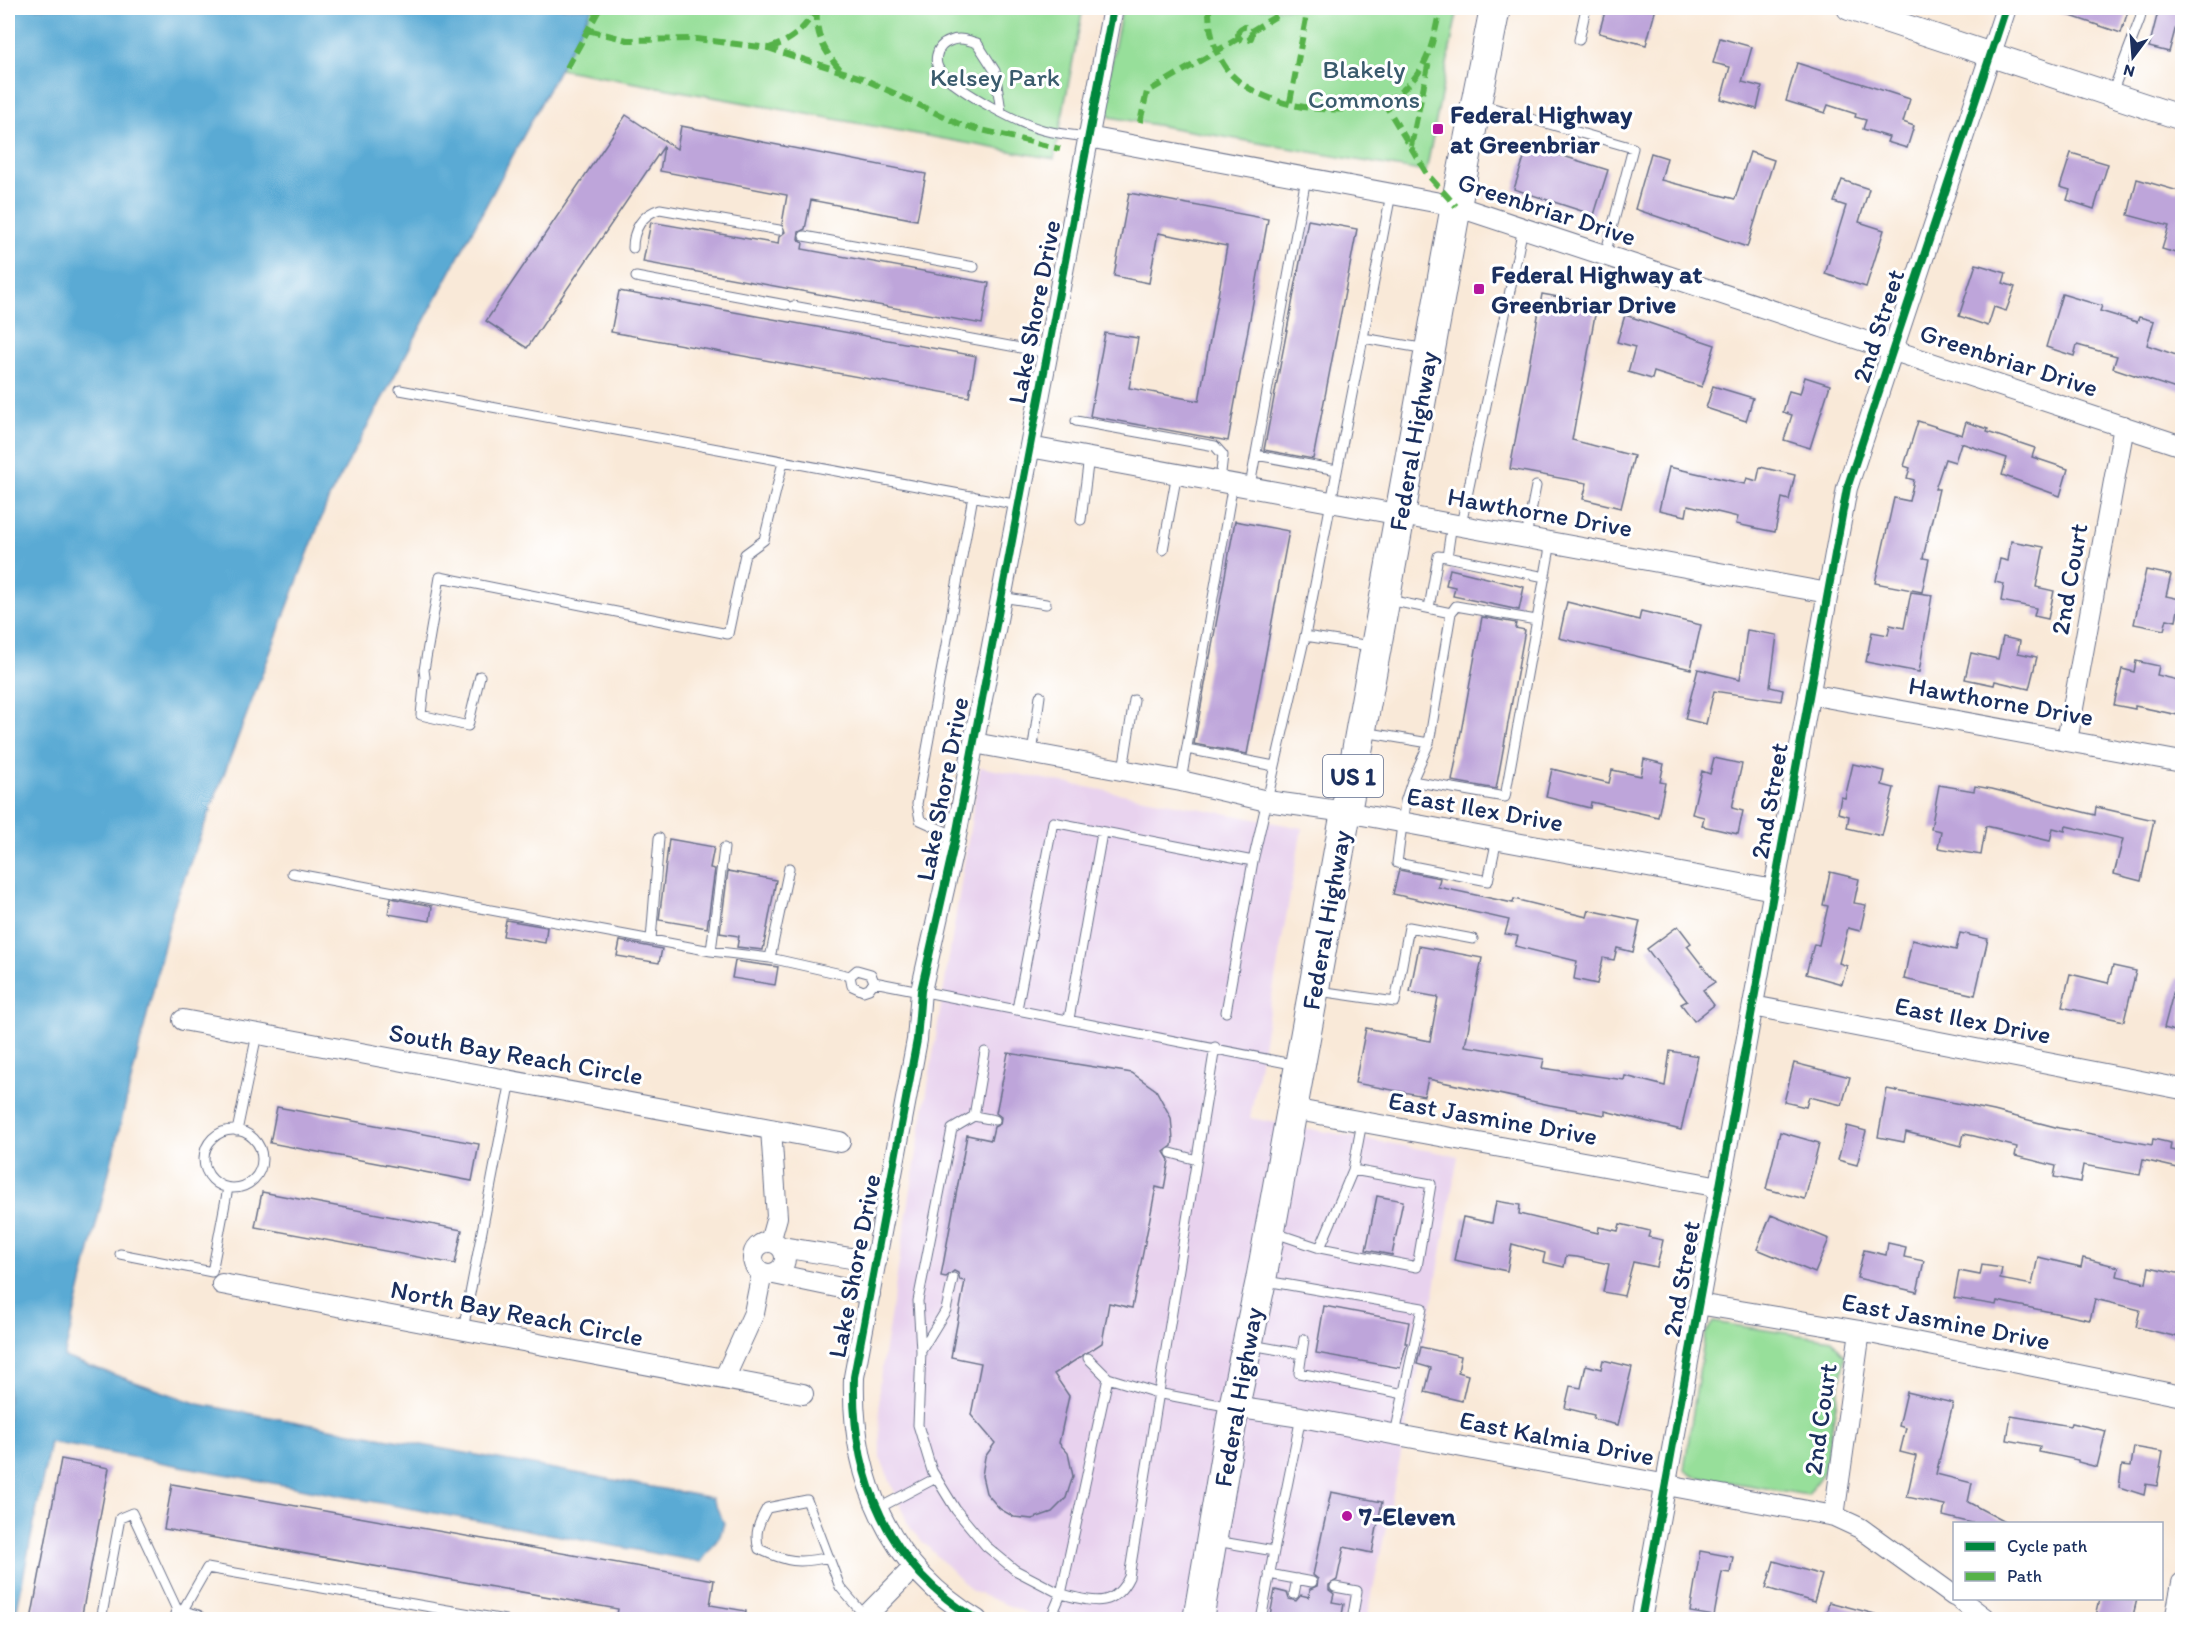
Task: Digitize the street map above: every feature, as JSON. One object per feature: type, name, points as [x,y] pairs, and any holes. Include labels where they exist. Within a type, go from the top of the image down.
[{"type":"main road","name":"Federal Highway","points":[[1198,1620],[1245,1344],[1261,1280],[1456,206],[1495,8]]},
{"type":"street","name":"Lake Shore Drive","points":[[977,1620],[935,1589],[914,1567],[893,1540],[877,1510],[859,1456],[853,1411],[854,1377],[917,1040],[921,991],[956,836],[1113,8]]},
{"type":"street","points":[[1849,8],[2182,118]]},
{"type":"street","name":"2nd Street","points":[[1641,1620],[1847,488],[2006,8]]},
{"type":"street","name":"Greenbriar Drive","points":[[1088,137],[1456,206],[2182,446]]},
{"type":"street","name":"2nd Court","points":[[2067,741],[2124,426]]},
{"type":"street","name":"Hawthorne Drive","points":[[1030,447],[1828,593]]},
{"type":"street","name":"Hawthorne Drive","points":[[1809,694],[2182,762]]},
{"type":"street","name":"East Ilex Drive","points":[[974,743],[1181,781],[1267,801],[1346,812],[1774,890]]},
{"type":"street","name":"East Ilex Drive","points":[[1753,1006],[2182,1089]]},
{"type":"street","name":"South Bay Reach Circle","points":[[183,1020],[840,1142]]},
{"type":"street","name":"East Jasmine Drive","points":[[1292,1109],[1720,1187]]},
{"type":"street","points":[[768,1273],[781,1270],[786,1261],[776,1244],[777,1217],[771,1129]]},
{"type":"street","points":[[870,1294],[768,1273],[753,1263],[753,1254],[761,1243],[876,1262]]},
{"type":"street","points":[[724,1379],[768,1273]]},
{"type":"street","name":"North Bay Reach Circle","points":[[217,1278],[463,1330],[803,1394]]},
{"type":"street","name":"East Jasmine Drive","points":[[1698,1304],[1860,1331],[2182,1396]]},
{"type":"street","name":"2nd Court","points":[[1834,1516],[1860,1331]]},
{"type":"street","name":"East Kalmia Drive","points":[[1234,1407],[1395,1434],[1834,1516],[1860,1528],[1953,1595]]},
{"type":"street","points":[[863,1618],[914,1567]]},
{"type":"street","points":[[2175,1620],[2182,1583]]},
{"type":"street","points":[[1959,1600],[1988,1620]]},
{"type":"lane","points":[[1579,40],[1586,8]]},
{"type":"lane","points":[[2111,95],[2140,19],[2142,8]]},
{"type":"lane","points":[[1001,111],[995,71],[977,43],[961,39],[950,40],[942,46],[936,54],[936,64],[941,73],[963,91],[1018,121],[1044,130],[1088,137]]},
{"type":"lane","points":[[1476,103],[1633,148],[1605,255]]},
{"type":"lane","points":[[1181,781],[1234,484],[1256,455],[1306,178]]},
{"type":"lane","points":[[1226,1012],[1253,861],[1305,636],[1391,194]]},
{"type":"lane","points":[[633,248],[633,239],[640,223],[651,212],[660,209],[780,230]]},
{"type":"lane","points":[[1447,557],[1457,524],[1523,228]]},
{"type":"lane","points":[[804,236],[974,267]]},
{"type":"lane","points":[[636,277],[1048,353]]},
{"type":"lane","points":[[1363,338],[1430,349]]},
{"type":"lane","points":[[400,390],[1019,505]]},
{"type":"lane","points":[[1076,421],[1215,446],[1223,455],[1234,484]]},
{"type":"lane","points":[[1256,455],[1337,470]]},
{"type":"lane","points":[[1081,520],[1089,457]]},
{"type":"lane","points":[[480,676],[468,726],[421,715],[424,670],[440,577],[728,634],[745,554],[764,540],[783,462]]},
{"type":"lane","points":[[1163,550],[1178,473]]},
{"type":"lane","points":[[1526,537],[1536,486]]},
{"type":"lane","points":[[956,836],[920,820],[916,804],[973,496]]},
{"type":"lane","points":[[1412,781],[1505,797],[1551,542]]},
{"type":"lane","points":[[1429,608],[1438,556],[1545,577]]},
{"type":"lane","points":[[1002,597],[1046,604]]},
{"type":"lane","points":[[1385,599],[1451,613]]},
{"type":"lane","points":[[1497,839],[1488,881],[1397,862],[1402,822],[1412,781],[1429,743],[1451,613],[1456,606],[1536,620]]},
{"type":"lane","points":[[1305,636],[1376,647]]},
{"type":"lane","points":[[1032,754],[1040,696]]},
{"type":"lane","points":[[1123,770],[1134,700]]},
{"type":"lane","points":[[1361,731],[1429,743]]},
{"type":"lane","points":[[1187,749],[1275,766]]},
{"type":"lane","points":[[1017,1009],[1053,822],[1253,861]]},
{"type":"lane","points":[[1069,1019],[1102,833]]},
{"type":"lane","points":[[651,939],[659,838]]},
{"type":"lane","points":[[711,951],[723,848]]},
{"type":"lane","points":[[770,958],[789,868]]},
{"type":"lane","points":[[292,873],[711,951],[770,958],[850,976]]},
{"type":"lane","points":[[1314,990],[1395,1002],[1409,927],[1473,939]]},
{"type":"lane","points":[[850,976],[857,970],[864,971],[871,974],[874,982]]},
{"type":"lane","points":[[850,976],[852,986],[860,990],[869,989],[874,982]]},
{"type":"lane","points":[[874,982],[1300,1065]]},
{"type":"lane","points":[[237,1131],[257,1034]]},
{"type":"lane","points":[[995,1120],[974,1116],[952,1129],[918,1301],[921,1351],[918,1425],[936,1478],[956,1510],[987,1545],[1015,1570],[1061,1594],[1098,1602],[1113,1598],[1123,1590],[1130,1577],[1157,1393],[1215,1047]]},
{"type":"lane","points":[[974,1116],[985,1052]]},
{"type":"lane","points":[[463,1330],[511,1080]]},
{"type":"lane","points":[[1320,1248],[1353,1170],[1362,1122]]},
{"type":"lane","points":[[237,1131],[253,1139],[262,1155],[261,1164],[259,1173],[246,1186],[228,1188],[219,1185],[207,1172],[204,1154],[207,1146],[220,1133],[237,1131]]},
{"type":"lane","points":[[1171,1153],[1197,1160]]},
{"type":"lane","points":[[1269,1232],[1320,1248],[1418,1267],[1431,1184],[1353,1170]]},
{"type":"lane","points":[[120,1254],[217,1278],[228,1188]]},
{"type":"lane","points":[[921,1351],[946,1310],[953,1278]]},
{"type":"lane","points":[[1261,1280],[1422,1308],[1395,1434]]},
{"type":"lane","points":[[1304,1339],[1299,1373],[1404,1394]]},
{"type":"lane","points":[[1245,1344],[1302,1354]]},
{"type":"lane","points":[[1088,1358],[1108,1378],[1157,1393],[1234,1407]]},
{"type":"lane","points":[[1050,1620],[1061,1594],[1108,1378]]},
{"type":"lane","points":[[1261,1620],[1301,1417]]},
{"type":"lane","points":[[877,1510],[936,1478]]},
{"type":"lane","points":[[829,1557],[804,1563],[780,1559],[759,1549],[756,1539],[758,1525],[767,1508],[807,1500],[829,1557],[840,1587],[863,1618]]},
{"type":"lane","points":[[100,1620],[120,1518],[132,1513],[185,1618]]},
{"type":"lane","points":[[1213,1540],[1274,1551]]},
{"type":"lane","points":[[185,1618],[207,1568],[505,1620]]},
{"type":"lane","points":[[1269,1574],[1312,1582]]},
{"type":"lane","points":[[1294,1594],[1297,1579]]},
{"type":"lane","points":[[1335,1587],[1357,1591],[1352,1620]]},
{"type":"shaded area","points":[[980,767],[1302,828],[1250,1118],[1458,1156],[1434,1294],[1367,1619],[1042,1619],[972,1591],[910,1529],[880,1457],[879,1385]]},
{"type":"green space","name":"Kelsey Park","points":[[592,8],[1083,8],[1054,159],[559,69]]},
{"type":"green space","name":"Blakely Commons","points":[[1122,8],[1458,8],[1426,172],[1110,117],[1104,102]]},
{"type":"green space","points":[[1713,1322],[1832,1340],[1845,1356],[1824,1471],[1807,1495],[1693,1476],[1684,1470],[1705,1334]]},
{"type":"water","points":[[8,8],[592,8],[329,498],[173,908],[64,1357],[198,1404],[712,1498],[724,1523],[720,1536],[701,1562],[50,1442],[15,1619],[8,1619]]},
{"type":"building","points":[[1606,8],[1656,8],[1646,45],[1599,33]]},
{"type":"building","points":[[2053,8],[2129,8],[2121,33],[2053,10]]},
{"type":"building","points":[[2159,8],[2181,8],[2169,52],[2149,47]]},
{"type":"building","points":[[1720,38],[1752,47],[1742,82],[1762,87],[1757,109],[1721,99],[1730,67],[1713,63]]},
{"type":"building","points":[[1797,63],[1910,99],[1903,122],[1914,126],[1907,148],[1887,142],[1889,137],[1863,129],[1866,120],[1855,117],[1856,114],[1828,105],[1825,113],[1786,101]]},
{"type":"building","points":[[626,115],[677,149],[681,126],[926,174],[917,220],[811,200],[805,229],[799,232],[798,239],[803,243],[802,249],[989,283],[982,324],[643,262],[651,222],[778,244],[779,237],[785,232],[782,224],[787,195],[660,171],[664,146],[527,348],[486,321]]},
{"type":"building","points":[[1528,145],[1608,170],[1594,215],[1514,189]]},
{"type":"building","points":[[1750,152],[1774,160],[1747,247],[1635,209],[1651,153],[1667,158],[1661,180],[1735,199]]},
{"type":"building","points":[[2071,153],[2108,164],[2094,209],[2067,200],[2070,190],[2060,187]]},
{"type":"building","points":[[2137,179],[2182,192],[2182,255],[2162,249],[2169,226],[2128,215]]},
{"type":"building","points":[[1842,180],[1869,189],[1859,222],[1884,230],[1866,287],[1825,274],[1846,206],[1834,202]]},
{"type":"building","points":[[1129,193],[1268,219],[1228,441],[1090,416],[1105,333],[1138,338],[1129,388],[1199,401],[1227,246],[1158,233],[1149,283],[1114,276]]},
{"type":"building","points":[[1308,220],[1357,229],[1313,459],[1264,450]]},
{"type":"building","points":[[1976,264],[2006,273],[2003,283],[2015,287],[2006,311],[1994,307],[1988,326],[1959,316]]},
{"type":"building","points":[[619,291],[976,356],[969,397],[611,332]]},
{"type":"building","points":[[1542,294],[1597,304],[1572,440],[1634,456],[1621,508],[1583,499],[1587,483],[1510,469]]},
{"type":"building","points":[[2062,294],[2102,306],[2100,311],[2137,322],[2139,317],[2154,321],[2147,345],[2182,357],[2182,391],[2113,368],[2117,356],[2077,345],[2074,356],[2046,347]]},
{"type":"building","points":[[1625,315],[1715,345],[1702,387],[1654,372],[1652,379],[1628,372],[1635,347],[1617,342]]},
{"type":"building","points":[[1805,377],[1830,385],[1810,448],[1784,440],[1792,415],[1783,412],[1789,391],[1800,394]]},
{"type":"building","points":[[1713,386],[1753,398],[1746,421],[1706,408]]},
{"type":"building","points":[[1918,421],[1962,435],[1966,422],[1988,429],[1987,432],[2035,448],[2032,457],[2068,469],[2060,496],[2002,475],[2007,458],[1961,443],[1955,462],[1945,459],[1935,489],[1939,489],[1923,558],[1929,559],[1922,592],[1875,583],[1894,498],[1909,501],[1914,480],[1907,478],[1910,468],[1904,466]]},
{"type":"building","points":[[1669,467],[1745,484],[1747,478],[1757,481],[1760,467],[1795,475],[1789,500],[1782,498],[1775,532],[1736,524],[1738,517],[1688,505],[1686,516],[1659,510]]},
{"type":"building","points":[[1235,521],[1289,531],[1247,754],[1194,744]]},
{"type":"building","points":[[2011,541],[2044,547],[2036,587],[2054,591],[2048,619],[2034,616],[2036,608],[2001,601],[2004,584],[1995,582],[2000,559],[2008,561]]},
{"type":"building","points":[[1450,569],[1524,587],[1519,610],[1453,596],[1455,587],[1446,585]]},
{"type":"building","points":[[2146,570],[2171,575],[2166,596],[2180,599],[2176,621],[2167,619],[2164,630],[2134,624]]},
{"type":"building","points":[[1911,592],[1932,595],[1919,672],[1866,662],[1872,632],[1888,635],[1890,625],[1904,628]]},
{"type":"building","points":[[1567,602],[1639,620],[1641,611],[1701,625],[1691,669],[1559,638]]},
{"type":"building","points":[[1482,617],[1516,623],[1515,628],[1525,630],[1496,789],[1452,781]]},
{"type":"building","points":[[1747,630],[1777,635],[1770,687],[1783,690],[1781,701],[1714,691],[1706,724],[1685,719],[1698,669],[1740,679]]},
{"type":"building","points":[[2003,637],[2020,641],[2018,653],[2037,657],[2029,689],[1995,681],[1994,685],[1965,679],[1971,653],[1998,659]]},
{"type":"building","points":[[2136,661],[2159,666],[2157,675],[2182,681],[2178,715],[2135,706],[2135,709],[2114,705],[2122,669],[2134,672]]},
{"type":"building","points":[[1714,758],[1742,764],[1732,808],[1743,811],[1738,834],[1702,826],[1704,817],[1692,814],[1702,771],[1710,774]]},
{"type":"building","points":[[1644,759],[1664,764],[1660,782],[1665,783],[1658,817],[1591,802],[1590,808],[1546,797],[1552,769],[1609,783],[1612,770],[1641,776]]},
{"type":"building","points":[[1853,764],[1885,771],[1882,785],[1894,788],[1882,836],[1847,828],[1849,816],[1838,813],[1841,797],[1845,798]]},
{"type":"building","points":[[1939,785],[1974,791],[1975,786],[2095,815],[2096,807],[2154,820],[2141,881],[2114,874],[2123,839],[2066,826],[2065,831],[2053,828],[2050,841],[1986,826],[1981,855],[1938,848],[1941,831],[1931,829]]},
{"type":"building","points":[[669,839],[714,847],[710,868],[715,869],[707,928],[659,920]]},
{"type":"building","points":[[1399,870],[1440,878],[1438,887],[1513,903],[1514,899],[1587,917],[1589,910],[1640,921],[1633,952],[1617,948],[1614,960],[1603,958],[1597,984],[1574,979],[1577,961],[1515,946],[1518,936],[1505,934],[1509,920],[1393,894]]},
{"type":"building","points":[[728,871],[776,880],[763,950],[737,947],[739,936],[720,933]]},
{"type":"building","points":[[1830,872],[1859,879],[1854,903],[1866,905],[1860,931],[1848,928],[1839,963],[1847,966],[1842,984],[1806,974],[1814,944],[1819,945],[1828,906],[1823,905]]},
{"type":"building","points":[[391,898],[432,906],[430,921],[388,914]]},
{"type":"building","points":[[506,920],[547,927],[545,943],[503,936]]},
{"type":"building","points":[[1678,926],[1691,943],[1687,946],[1715,982],[1703,990],[1714,1005],[1694,1021],[1681,1004],[1687,1001],[1647,949]]},
{"type":"building","points":[[1960,933],[1988,939],[1975,995],[1904,979],[1912,940],[1956,950]]},
{"type":"building","points":[[620,941],[662,949],[659,963],[617,956]]},
{"type":"building","points":[[1419,946],[1482,958],[1465,1046],[1544,1059],[1542,1068],[1624,1080],[1625,1076],[1665,1086],[1670,1051],[1698,1056],[1681,1130],[1605,1111],[1605,1115],[1428,1079],[1424,1096],[1355,1083],[1366,1028],[1430,1041],[1438,997],[1410,992]]},
{"type":"building","points":[[735,961],[778,967],[775,985],[732,978]]},
{"type":"building","points":[[2113,966],[2136,971],[2124,1021],[2062,1007],[2070,974],[2108,983]]},
{"type":"building","points":[[2177,978],[2182,979],[2182,1033],[2164,1028]]},
{"type":"building","points":[[1008,1053],[1132,1073],[1156,1090],[1171,1118],[1173,1140],[1172,1146],[1164,1152],[1169,1160],[1164,1189],[1156,1187],[1132,1308],[1109,1303],[1102,1343],[1054,1374],[1069,1396],[1059,1443],[1068,1453],[1073,1476],[1066,1498],[1052,1512],[1032,1519],[1014,1517],[1000,1509],[986,1493],[982,1476],[985,1457],[995,1443],[971,1415],[981,1363],[951,1357],[965,1281],[960,1280],[958,1273],[954,1271],[946,1277],[941,1276],[967,1135],[991,1140],[994,1127],[1000,1124],[1001,1117],[996,1113]]},
{"type":"building","points":[[1794,1063],[1850,1077],[1842,1105],[1809,1097],[1806,1107],[1784,1102]]},
{"type":"building","points":[[1887,1089],[1994,1111],[2059,1128],[2152,1145],[2153,1139],[2171,1143],[2170,1150],[2182,1152],[2182,1169],[2143,1160],[2140,1175],[2083,1165],[2080,1182],[2054,1177],[2056,1166],[2015,1156],[2017,1147],[1974,1136],[1964,1134],[1961,1146],[1906,1132],[1904,1142],[1878,1137]]},
{"type":"building","points":[[277,1107],[479,1144],[472,1181],[270,1143]]},
{"type":"building","points":[[1847,1126],[1866,1131],[1857,1165],[1838,1160]]},
{"type":"building","points":[[1780,1132],[1819,1143],[1805,1199],[1766,1189]]},
{"type":"building","points":[[262,1192],[462,1230],[455,1264],[255,1227]]},
{"type":"building","points":[[1377,1196],[1403,1201],[1392,1255],[1366,1250]]},
{"type":"building","points":[[1496,1201],[1520,1205],[1519,1214],[1598,1233],[1599,1227],[1618,1231],[1620,1224],[1650,1231],[1648,1237],[1663,1240],[1657,1267],[1633,1262],[1624,1296],[1603,1292],[1609,1264],[1577,1257],[1566,1256],[1564,1267],[1543,1262],[1545,1253],[1512,1244],[1507,1271],[1454,1260],[1463,1217],[1492,1223]]},
{"type":"building","points":[[1771,1215],[1829,1239],[1815,1273],[1757,1249]]},
{"type":"building","points":[[1888,1243],[1906,1247],[1904,1257],[1924,1261],[1917,1292],[1857,1278],[1864,1250],[1886,1255]]},
{"type":"building","points":[[2038,1257],[2081,1267],[2083,1258],[2119,1267],[2117,1276],[2146,1283],[2149,1267],[2182,1274],[2182,1338],[2136,1327],[2140,1310],[2095,1299],[2090,1320],[1997,1301],[1996,1305],[1954,1298],[1959,1271],[1980,1275],[1982,1265],[2002,1268],[2000,1279],[2032,1285]]},
{"type":"building","points":[[1324,1306],[1409,1322],[1405,1343],[1407,1343],[1400,1368],[1316,1353]]},
{"type":"building","points":[[1421,1347],[1461,1356],[1458,1372],[1468,1375],[1462,1401],[1425,1392],[1431,1368],[1417,1364]]},
{"type":"building","points":[[1603,1360],[1632,1367],[1618,1425],[1593,1419],[1594,1415],[1565,1408],[1570,1386],[1581,1388],[1586,1365],[1601,1369]]},
{"type":"building","points":[[1907,1392],[1953,1403],[1936,1474],[1972,1483],[1968,1502],[2005,1522],[1968,1522],[1943,1516],[1945,1505],[1907,1497],[1916,1456],[1900,1452],[1906,1428],[1899,1426]]},
{"type":"building","points":[[2011,1416],[2070,1426],[2071,1423],[2106,1431],[2097,1467],[2078,1462],[2078,1460],[2039,1452],[2040,1446],[2007,1440]]},
{"type":"building","points":[[2134,1447],[2163,1452],[2157,1486],[2146,1484],[2144,1495],[2119,1487],[2122,1465],[2131,1466]]},
{"type":"building","points":[[61,1459],[109,1468],[81,1620],[31,1620]]},
{"type":"building","points":[[172,1484],[714,1580],[710,1605],[746,1611],[745,1620],[616,1620],[618,1609],[164,1529]]},
{"type":"building","points":[[1331,1492],[1382,1502],[1372,1553],[1344,1547],[1337,1580],[1329,1585],[1329,1590],[1334,1594],[1332,1602],[1344,1604],[1341,1620],[1269,1620],[1275,1590],[1287,1593],[1289,1599],[1296,1601],[1301,1595],[1309,1597],[1310,1589],[1317,1586],[1318,1579],[1313,1575]]},
{"type":"building","points":[[1700,1551],[1733,1557],[1730,1573],[1722,1572],[1714,1616],[1690,1612]]},
{"type":"building","points":[[1774,1561],[1822,1575],[1814,1602],[1766,1588]]},
{"type":"building","points":[[2100,1600],[2137,1600],[2132,1620],[2095,1620]]},
{"type":"building","points":[[1829,1602],[1875,1614],[1874,1620],[1825,1620]]},
{"type":"marked path","points":[[567,68],[600,8]]},
{"type":"marked path","points":[[1209,8],[1211,33],[1216,49],[1229,72],[1245,86],[1266,97],[1316,109],[1368,106],[1390,98],[1407,86],[1415,78],[1426,59],[1440,8]]},
{"type":"marked path","points":[[1251,31],[1290,8]]},
{"type":"marked path","points":[[1290,102],[1308,8]]},
{"type":"marked path","points":[[817,9],[819,35],[830,56],[841,70]]},
{"type":"marked path","points":[[769,48],[796,34],[816,10]]},
{"type":"marked path","points":[[1245,27],[1250,29],[1252,34],[1250,39],[1245,41],[1240,39],[1238,34],[1240,29],[1245,27]]},
{"type":"marked path","points":[[588,30],[627,40],[697,39],[768,48],[862,78],[961,125],[1060,149]]},
{"type":"marked path","points":[[1140,122],[1147,92],[1239,38]]},
{"type":"marked path","points":[[1411,146],[1429,61]]},
{"type":"marked path","points":[[1383,101],[1427,174],[1456,206]]},
{"type":"cycle path","points":[[977,1620],[946,1598],[920,1573],[898,1546],[881,1516],[868,1484],[859,1450],[854,1377],[917,1040],[921,991],[956,836],[1113,8]]},
{"type":"cycle path","points":[[1641,1620],[1847,488],[2006,8]]},
{"type":"place","name":"Federal Highway at Greenbriar","points":[[1438,129]]},
{"type":"place","name":"Federal Highway at Greenbriar Drive","points":[[1479,289]]},
{"type":"place","name":"7-Eleven","points":[[1347,1516]]}]
